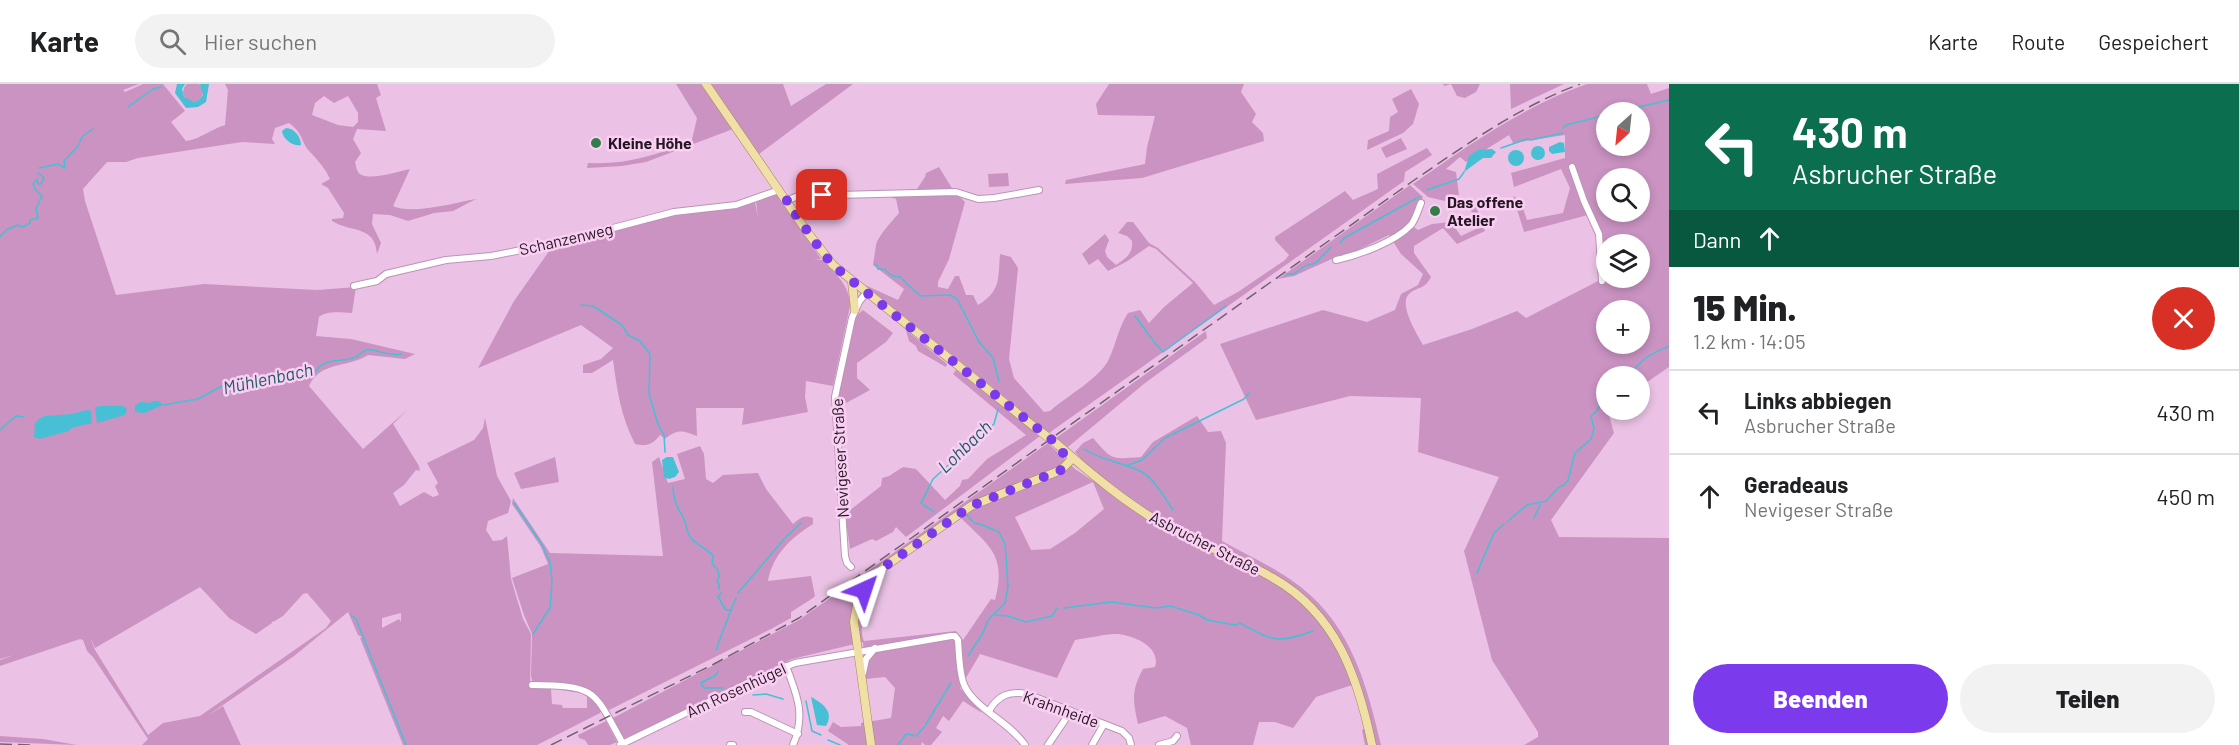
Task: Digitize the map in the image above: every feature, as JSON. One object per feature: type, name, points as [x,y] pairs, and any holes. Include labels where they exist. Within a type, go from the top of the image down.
[{"type":"main road","points":[[706,84],[825,256],[866,293]]},
{"type":"main road","points":[[852,282],[855,310]]},
{"type":"main road","name":"Asbrucher Straße","points":[[866,293],[1072,458],[1151,517],[1179,533],[1273,577],[1304,600],[1329,628],[1346,655],[1362,699],[1372,745]]},
{"type":"main road","points":[[1059,446],[1064,458],[1061,470]]},
{"type":"main road","points":[[871,745],[855,632],[855,612],[860,596],[869,581],[884,567],[971,506],[1061,470],[1072,458]]},
{"type":"street","points":[[1572,166],[1599,234]]},
{"type":"street","name":"Schanzenweg","points":[[354,286],[377,281],[386,274],[446,260],[491,256],[674,212],[736,205],[779,190]]},
{"type":"street","points":[[786,201],[798,196],[956,192],[978,199],[1039,190]]},
{"type":"street","points":[[1336,260],[1358,255],[1403,231],[1413,221],[1421,203]]},
{"type":"street","name":"Nevigeser Straße","points":[[851,567],[845,556],[835,405],[855,310],[866,293]]},
{"type":"street","name":"Am Rosenhügel","points":[[622,744],[786,666],[807,659],[955,636],[958,640],[963,682],[978,703],[989,711]]},
{"type":"street","points":[[862,681],[865,660],[876,648]]},
{"type":"street","points":[[786,666],[801,718],[793,745]]},
{"type":"street","points":[[532,686],[577,687],[593,695],[604,708],[622,744]]},
{"type":"street","name":"Krahnheide","points":[[989,711],[998,699],[1014,693],[1039,698],[1122,731],[1129,738],[1131,745]]},
{"type":"street","points":[[989,711],[1013,730],[1025,745]]},
{"type":"street","points":[[1048,745],[1071,711]]},
{"type":"street","points":[[745,712],[751,712],[798,734]]},
{"type":"street","points":[[1092,745],[1104,724]]},
{"type":"street","points":[[1159,745],[1173,741],[1177,736]]},
{"type":"shaded area","points":[[193,82],[200,85],[203,92],[200,99],[193,102],[186,99],[183,92],[186,85]]},
{"type":"shaded area","points":[[0,84],[139,84],[123,90],[125,92],[143,84],[163,84],[185,111],[171,122],[186,141],[225,125],[228,90],[225,84],[377,84],[381,95],[376,98],[386,131],[357,129],[353,139],[361,153],[355,162],[358,172],[362,175],[375,176],[410,169],[393,206],[401,208],[433,207],[476,199],[453,211],[434,213],[408,221],[390,215],[373,214],[372,224],[381,243],[377,254],[372,238],[367,234],[332,221],[332,219],[343,218],[344,213],[328,188],[321,184],[330,179],[306,147],[300,134],[289,123],[275,128],[272,139],[275,144],[242,142],[138,158],[126,162],[107,162],[83,189],[116,295],[204,284],[317,290],[356,287],[352,313],[330,313],[319,317],[316,336],[351,339],[415,354],[405,359],[368,355],[320,372],[309,386],[363,449],[407,410],[393,424],[420,471],[416,470],[404,485],[393,493],[400,506],[424,492],[433,497],[439,495],[435,486],[438,483],[427,463],[474,440],[483,428],[485,418],[497,476],[511,501],[508,513],[488,521],[486,530],[493,541],[502,540],[507,536],[511,579],[523,619],[531,634],[530,688],[551,689],[552,704],[562,705],[563,708],[587,708],[587,697],[602,709],[600,713],[537,745],[403,745],[360,638],[362,637],[358,635],[348,612],[294,656],[207,716],[223,706],[241,745],[142,745],[148,739],[87,651],[83,640],[80,639],[0,666],[0,660],[14,655],[0,659]],"holes":[[[324,96],[334,103],[348,96],[358,113],[358,122],[353,127],[338,125],[312,115],[315,103]],[[200,587],[229,618],[256,634],[272,621],[283,616],[303,594],[307,593],[331,621],[326,628],[200,716],[163,723],[148,735],[95,650],[90,637],[95,648]],[[401,613],[401,622],[399,619],[382,628],[382,618]]]},
{"type":"shaded area","points":[[676,84],[701,84],[733,129],[646,162],[587,168],[588,163],[627,161],[691,144],[697,118]]},
{"type":"shaded area","points":[[711,84],[783,84],[791,106],[826,84],[853,84],[759,154]]},
{"type":"shaded area","points":[[1109,84],[1244,84],[1241,92],[1256,114],[1252,122],[1263,133],[1264,141],[1142,178],[1065,184],[1066,180],[1145,164],[1155,116],[1098,115],[1096,104]]},
{"type":"shaded area","points":[[1451,84],[1480,84],[1476,92],[1465,98],[1457,96]]},
{"type":"shaded area","points":[[1510,84],[1564,84],[1511,109]]},
{"type":"shaded area","points":[[1587,84],[1647,84],[1651,94],[1669,88],[1669,367],[1650,380],[1650,366],[1596,366],[1596,420],[1610,420],[1614,433],[1551,520],[1559,537],[1669,538],[1669,745],[1524,745],[1538,737],[1538,732],[1492,660],[1464,551],[1499,477],[1418,452],[1421,398],[1350,396],[1256,420],[1220,344],[1323,310],[1367,322],[1395,310],[1401,294],[1418,285],[1423,274],[1401,254],[1389,235],[1294,276],[1278,279],[1410,185],[1423,197],[1409,224],[1418,230],[1432,224],[1451,222],[1461,236],[1478,228],[1470,208],[1476,206],[1485,231],[1457,244],[1443,228],[1414,246],[1414,253],[1431,277],[1424,285],[1410,293],[1406,304],[1409,319],[1423,345],[1517,311],[1526,318],[1596,282],[1596,288],[1650,288],[1650,234],[1598,234],[1588,215],[1524,232],[1513,196],[1520,200],[1527,220],[1563,213],[1570,188],[1561,169],[1514,187],[1511,173],[1565,158],[1565,135],[1513,143],[1509,135],[1466,162],[1460,157],[1446,169],[1456,172],[1459,195],[1448,195],[1445,201],[1428,197],[1413,184],[1497,128],[1541,104]]},
{"type":"shaded area","points":[[1411,89],[1419,104],[1413,124],[1403,133],[1367,150],[1368,140],[1389,131],[1390,117],[1398,112],[1392,99]]},
{"type":"shaded area","points":[[1401,138],[1407,149],[1386,158],[1381,148]]},
{"type":"shaded area","points":[[1427,148],[1432,155],[1405,172],[1404,181],[1049,433],[865,285],[898,300],[904,289],[873,265],[877,241],[899,213],[896,199],[887,196],[891,191],[917,189],[926,173],[939,167],[953,190],[965,202],[949,259],[938,282],[938,287],[948,289],[955,276],[959,276],[966,295],[973,295],[978,305],[995,289],[1000,254],[1011,257],[1018,268],[1009,359],[1014,378],[1044,412],[1050,411],[1090,381],[1103,368],[1111,355],[1128,313],[1140,310],[1149,323],[1193,283],[1156,249],[1149,246],[1108,271],[1098,259],[1089,265],[1082,254],[1105,234],[1109,240],[1105,251],[1107,257],[1116,265],[1128,255],[1132,245],[1132,241],[1127,236],[1118,233],[1127,222],[1133,222],[1149,243],[1158,248],[1195,282],[1214,305],[1238,292],[1285,260],[1289,255],[1275,240],[1275,237],[1345,191],[1353,200],[1378,189],[1377,174]]},
{"type":"shaded area","points":[[1008,173],[1009,186],[989,187],[988,174]]},
{"type":"shaded area","points":[[777,194],[821,259],[813,259],[823,260],[845,286],[850,306],[833,386],[806,381],[805,397],[808,412],[742,425],[744,408],[696,408],[697,436],[677,432],[665,439],[660,435],[649,444],[635,444],[623,413],[613,360],[592,373],[583,373],[583,365],[601,359],[613,348],[581,325],[478,368],[514,301],[552,247],[677,213],[726,209],[755,202],[758,218],[756,201]]},
{"type":"shaded area","points":[[863,310],[893,333],[886,342],[857,363],[857,378],[870,390],[837,408],[856,316]]},
{"type":"shaded area","points":[[906,330],[947,364],[946,367],[918,351],[916,346],[909,341]]},
{"type":"shaded area","points":[[1206,331],[1207,338],[1145,383],[1068,447],[1056,438]]},
{"type":"shaded area","points":[[956,370],[1040,436],[906,537],[896,527],[893,532],[876,541],[872,539],[850,549],[845,514],[881,486],[882,478],[903,467],[916,469],[945,500],[960,486],[962,480],[968,479],[987,459],[1026,435],[953,374]]},
{"type":"shaded area","points":[[1197,416],[1208,432],[1221,431],[1226,443],[1222,541],[1293,581],[1319,604],[1333,621],[1355,659],[1370,701],[1381,745],[1365,745],[1362,730],[1371,724],[1359,680],[1345,666],[1352,685],[1316,697],[1293,728],[1275,722],[1259,722],[1253,745],[1191,745],[1187,728],[1165,716],[1138,724],[1134,702],[1136,684],[1143,669],[1155,667],[1156,660],[1154,653],[1143,642],[1120,634],[1075,640],[1057,678],[980,654],[960,688],[982,713],[963,701],[949,721],[943,716],[936,728],[942,732],[931,745],[925,745],[922,742],[921,745],[849,745],[828,731],[833,722],[841,727],[861,726],[861,723],[891,718],[895,688],[885,677],[865,679],[863,642],[792,659],[624,739],[613,718],[799,620],[1048,443],[1075,469],[1093,481],[1088,467],[1075,452],[1083,443],[1093,438],[1109,455],[1124,458],[1141,457],[1153,442]],"holes":[[[1093,482],[1104,509],[1075,533],[1050,549],[1031,550],[1015,517]],[[960,517],[987,544],[997,562],[999,572],[995,600],[991,599],[963,640],[956,631],[864,641],[862,629],[866,610],[865,599],[871,586],[893,565]]]},
{"type":"shaded area","points":[[700,446],[704,454],[706,479],[713,483],[723,475],[758,473],[766,489],[793,524],[802,517],[813,518],[813,524],[790,541],[779,555],[770,571],[768,581],[811,576],[815,596],[791,612],[791,618],[773,628],[609,710],[602,701],[586,689],[576,686],[533,683],[531,676],[532,634],[512,578],[548,564],[541,547],[512,504],[513,498],[550,553],[663,556],[652,462],[659,457],[668,483],[685,479],[677,454]]},
{"type":"shaded area","points":[[555,457],[559,482],[521,489],[514,473]]},
{"type":"shaded area","points":[[561,688],[574,691],[579,693],[561,690]]},
{"type":"shaded area","points":[[606,721],[617,742],[610,745],[588,745],[585,740],[579,738],[578,735]]},
{"type":"shaded area","points":[[0,736],[43,739],[77,745],[0,742]]},
{"type":"water","points":[[177,84],[185,84],[182,89],[184,97],[194,102],[203,95],[200,84],[209,84],[206,102],[198,107],[186,108],[175,93]]},
{"type":"water","points":[[286,128],[296,134],[301,145],[292,144],[286,139],[282,131]]},
{"type":"water","points":[[1560,142],[1564,143],[1565,152],[1552,154],[1549,147]]},
{"type":"water","points":[[1535,146],[1541,146],[1545,153],[1541,160],[1535,160],[1531,156],[1531,150]]},
{"type":"water","points":[[1492,149],[1496,152],[1491,158],[1483,158],[1464,172],[1469,156],[1478,150]]},
{"type":"water","points":[[1516,150],[1522,152],[1524,158],[1522,164],[1516,166],[1510,164],[1508,158],[1510,152]]},
{"type":"water","points":[[159,401],[163,405],[144,413],[135,412],[135,406],[140,402],[150,403]]},
{"type":"water","points":[[123,406],[127,409],[125,415],[97,423],[95,407]]},
{"type":"water","points":[[91,411],[92,423],[39,439],[34,437],[35,423],[39,419],[45,416],[72,414]]},
{"type":"water","points":[[673,457],[679,472],[675,477],[669,479],[664,477],[662,460]]},
{"type":"water","points":[[811,697],[826,709],[829,717],[826,726],[817,725]]},
{"type":"waterway","points":[[128,107],[153,89],[161,87]]},
{"type":"waterway","points":[[1650,104],[1669,100]]},
{"type":"waterway","points":[[1563,128],[1566,125],[1596,118]]},
{"type":"waterway","points":[[79,143],[83,136],[93,129]]},
{"type":"waterway","points":[[1501,148],[1527,139],[1563,133]]},
{"type":"waterway","points":[[39,168],[58,164],[65,168],[64,161],[79,145]]},
{"type":"waterway","points":[[1427,190],[1459,179],[1464,172]]},
{"type":"waterway","points":[[0,237],[6,230],[18,225],[23,227],[30,223],[30,220],[38,218],[36,209],[42,196],[33,184],[37,179],[38,184],[41,184],[44,178],[38,173]]},
{"type":"waterway","points":[[1340,243],[1344,238],[1419,197]]},
{"type":"waterway","points":[[1286,274],[1294,274],[1305,266],[1316,263],[1331,247]]},
{"type":"waterway","name":"Lohbach","points":[[876,264],[878,269],[884,269],[892,276],[900,277],[920,296],[950,295],[957,299],[979,342],[993,358],[999,381]]},
{"type":"waterway","points":[[581,305],[593,306],[622,325],[628,335],[640,341],[650,354],[649,394],[658,424],[664,435],[665,452]]},
{"type":"waterway","points":[[1135,316],[1163,352],[1226,306]]},
{"type":"waterway","points":[[1637,366],[1646,358],[1669,346]]},
{"type":"waterway","name":"Mühlenbach","points":[[164,405],[198,399],[224,385],[304,375],[316,371],[324,364],[356,357],[366,350],[402,354]]},
{"type":"waterway","points":[[1126,466],[1142,460],[1165,438],[1244,399],[1249,393]]},
{"type":"waterway","name":"Lohbach","points":[[934,512],[921,503],[933,479],[994,424],[998,409]]},
{"type":"waterway","points":[[1508,521],[1527,505],[1546,501],[1564,485],[1568,480],[1575,453],[1591,439],[1594,429],[1591,416],[1596,412]]},
{"type":"waterway","name":"Mühlenbach","points":[[0,430],[16,416],[24,417]]},
{"type":"waterway","points":[[1084,449],[1142,472],[1155,484],[1173,510]]},
{"type":"waterway","points":[[673,487],[675,501],[685,521],[689,536],[713,556],[712,564],[718,570],[719,589]]},
{"type":"waterway","points":[[514,503],[541,543],[550,562],[552,581],[550,608],[533,634]]},
{"type":"waterway","points":[[1534,518],[1540,505]]},
{"type":"waterway","name":"Lohbach","points":[[967,515],[974,523],[999,532],[1005,544],[1008,587],[1005,603],[988,620],[983,633],[968,656]]},
{"type":"waterway","points":[[738,593],[785,538],[801,523]]},
{"type":"waterway","points":[[1477,573],[1494,533],[1504,524]]},
{"type":"waterway","points":[[716,650],[731,610],[726,610],[718,597],[721,593]]},
{"type":"waterway","points":[[731,610],[736,598]]},
{"type":"waterway","points":[[1064,608],[1111,602],[1156,608],[1170,606],[1199,615],[1207,620],[1235,625],[1240,623],[1275,639],[1291,638],[1313,631]]},
{"type":"waterway","points":[[995,615],[1008,616],[1026,622],[1052,616],[1057,608]]},
{"type":"waterway","points":[[351,615],[356,619],[406,745]]},
{"type":"waterway","points":[[718,671],[716,675],[701,683],[704,688],[723,688]]},
{"type":"waterway","name":"Lohbach","points":[[926,724],[951,683]]},
{"type":"waterway","points":[[753,695],[766,694],[783,699]]},
{"type":"waterway","points":[[806,701],[812,731],[821,735]]},
{"type":"waterway","name":"Lohbach","points":[[898,745],[906,734],[916,736],[925,726]]},
{"type":"waterway","points":[[828,740],[840,745]]},
{"type":"railway","points":[[551,745],[714,664],[799,618],[1430,169],[1513,116],[1580,84]]},
{"type":"railway","points":[[0,744],[31,745]]},
{"type":"place","name":"Kleine Höhe","points":[[596,143]]},
{"type":"place","name":"Das offene Atelier","points":[[1435,211]]},
{"type":"route","points":[[822,195],[792,197],[786,201],[833,265],[1057,444],[1064,456],[1061,470],[982,500],[957,515],[884,567],[869,581],[864,590]]}]
